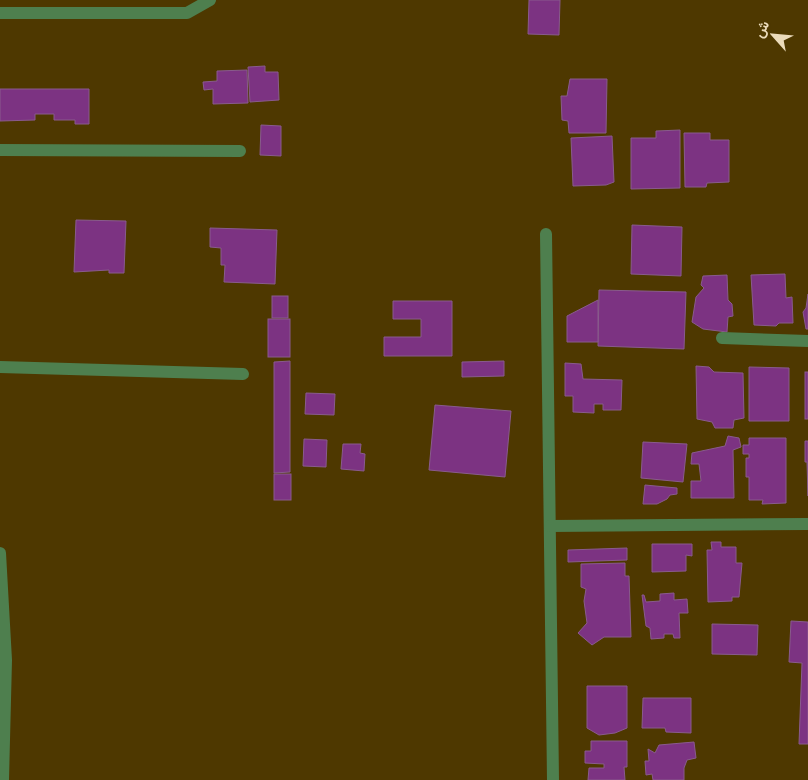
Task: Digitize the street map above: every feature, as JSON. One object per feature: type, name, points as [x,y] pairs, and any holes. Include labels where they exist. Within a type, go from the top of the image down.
[{"type":"street","points":[[0,13],[187,13],[210,0]]},
{"type":"street","points":[[0,150],[240,151]]},
{"type":"street","points":[[546,234],[553,780]]},
{"type":"street","points":[[722,338],[808,341]]},
{"type":"street","points":[[0,367],[243,374]]},
{"type":"street","points":[[550,526],[808,524]]},
{"type":"street","points":[[0,553],[3,660],[3,780]]},
{"type":"building","points":[[529,0],[560,0],[559,35],[528,34]]},
{"type":"building","points":[[265,66],[265,72],[278,72],[279,100],[250,102],[248,67]]},
{"type":"building","points":[[247,70],[248,103],[213,104],[213,89],[204,90],[203,82],[217,81],[217,71]]},
{"type":"building","points":[[570,79],[607,79],[606,133],[569,133],[568,121],[562,120],[561,96],[567,96]]},
{"type":"building","points":[[0,89],[89,89],[89,124],[75,124],[75,120],[54,120],[54,114],[35,114],[35,120],[0,121]]},
{"type":"building","points":[[261,125],[281,126],[281,156],[260,155]]},
{"type":"building","points":[[680,130],[680,188],[631,189],[631,138],[656,138],[656,131]]},
{"type":"building","points":[[684,133],[710,133],[710,140],[729,140],[729,182],[707,183],[706,187],[685,187]]},
{"type":"building","points":[[612,136],[614,182],[606,185],[573,186],[571,138]]},
{"type":"building","points":[[76,220],[126,221],[124,273],[109,273],[109,270],[74,272]]},
{"type":"building","points":[[632,225],[682,227],[681,276],[631,274]]},
{"type":"building","points":[[210,228],[277,230],[275,284],[224,282],[225,265],[221,265],[221,248],[210,247]]},
{"type":"building","points":[[785,274],[786,298],[792,297],[793,323],[779,323],[776,326],[754,325],[751,275]]},
{"type":"building","points":[[727,275],[728,300],[732,304],[733,316],[728,317],[727,332],[703,329],[692,322],[696,297],[704,288],[701,285],[703,276]]},
{"type":"building","points":[[599,290],[686,292],[684,349],[598,346]]},
{"type":"building","points":[[808,294],[808,329],[806,329],[803,312],[806,308]]},
{"type":"building","points":[[272,296],[288,296],[288,318],[272,318]]},
{"type":"building","points":[[598,300],[598,342],[567,342],[567,316]]},
{"type":"building","points":[[393,301],[452,301],[452,356],[384,356],[384,337],[421,337],[421,319],[393,319]]},
{"type":"building","points":[[268,319],[290,319],[290,357],[268,357]]},
{"type":"building","points":[[290,361],[290,472],[274,473],[274,362]]},
{"type":"building","points":[[504,361],[504,376],[462,377],[462,362]]},
{"type":"building","points":[[565,363],[581,364],[583,379],[622,380],[621,410],[603,410],[603,404],[594,404],[594,413],[573,412],[573,396],[565,396]]},
{"type":"building","points":[[696,366],[709,367],[714,372],[743,373],[744,418],[734,420],[733,428],[715,428],[712,422],[697,419]]},
{"type":"building","points":[[749,367],[789,368],[789,421],[749,421]]},
{"type":"building","points":[[805,372],[808,372],[808,419],[805,419]]},
{"type":"building","points":[[306,393],[335,394],[334,415],[305,414]]},
{"type":"building","points":[[435,405],[511,411],[505,477],[429,470]]},
{"type":"building","points":[[728,436],[739,438],[741,447],[733,450],[734,498],[691,498],[691,481],[701,481],[699,464],[691,464],[692,453],[725,446]]},
{"type":"building","points":[[749,438],[786,438],[786,503],[762,504],[763,500],[749,500],[749,477],[746,477],[746,458],[749,458],[749,454],[743,454],[743,445],[749,445]]},
{"type":"building","points":[[304,439],[327,440],[326,467],[303,466]]},
{"type":"building","points":[[805,441],[808,441],[808,496],[807,462],[805,462]]},
{"type":"building","points":[[643,442],[687,444],[683,482],[641,478]]},
{"type":"building","points":[[343,444],[361,444],[360,453],[365,454],[364,471],[341,469]]},
{"type":"building","points":[[274,474],[291,474],[291,500],[274,500]]},
{"type":"building","points":[[645,485],[677,488],[677,494],[670,495],[667,499],[657,504],[643,504]]},
{"type":"building","points":[[711,542],[721,542],[721,547],[736,547],[736,563],[742,563],[739,597],[732,597],[732,601],[708,602],[707,550],[712,550]]},
{"type":"building","points":[[652,544],[692,544],[692,556],[686,555],[686,571],[652,572]]},
{"type":"building","points":[[627,548],[627,560],[568,562],[568,550]]},
{"type":"building","points":[[625,563],[625,576],[629,576],[631,637],[604,637],[592,645],[578,633],[587,623],[584,601],[586,589],[581,587],[581,564]]},
{"type":"building","points":[[674,593],[674,600],[687,599],[688,613],[679,613],[680,638],[674,638],[673,634],[664,634],[664,638],[651,639],[650,628],[646,626],[642,595],[644,595],[646,602],[660,601],[660,594]]},
{"type":"building","points":[[791,621],[808,622],[808,744],[799,744],[802,663],[789,662]]},
{"type":"building","points":[[712,624],[758,625],[757,655],[712,654]]},
{"type":"building","points":[[587,686],[627,686],[627,728],[615,733],[599,735],[587,728]]},
{"type":"building","points":[[643,698],[691,698],[691,733],[666,732],[665,728],[642,728]]},
{"type":"building","points":[[591,741],[627,741],[627,767],[624,767],[625,780],[588,780],[589,768],[604,768],[604,764],[585,763],[585,751],[591,751]]},
{"type":"building","points":[[694,742],[696,758],[687,760],[684,768],[684,780],[653,780],[652,774],[646,775],[645,761],[649,761],[648,749],[655,753],[659,745]]}]
